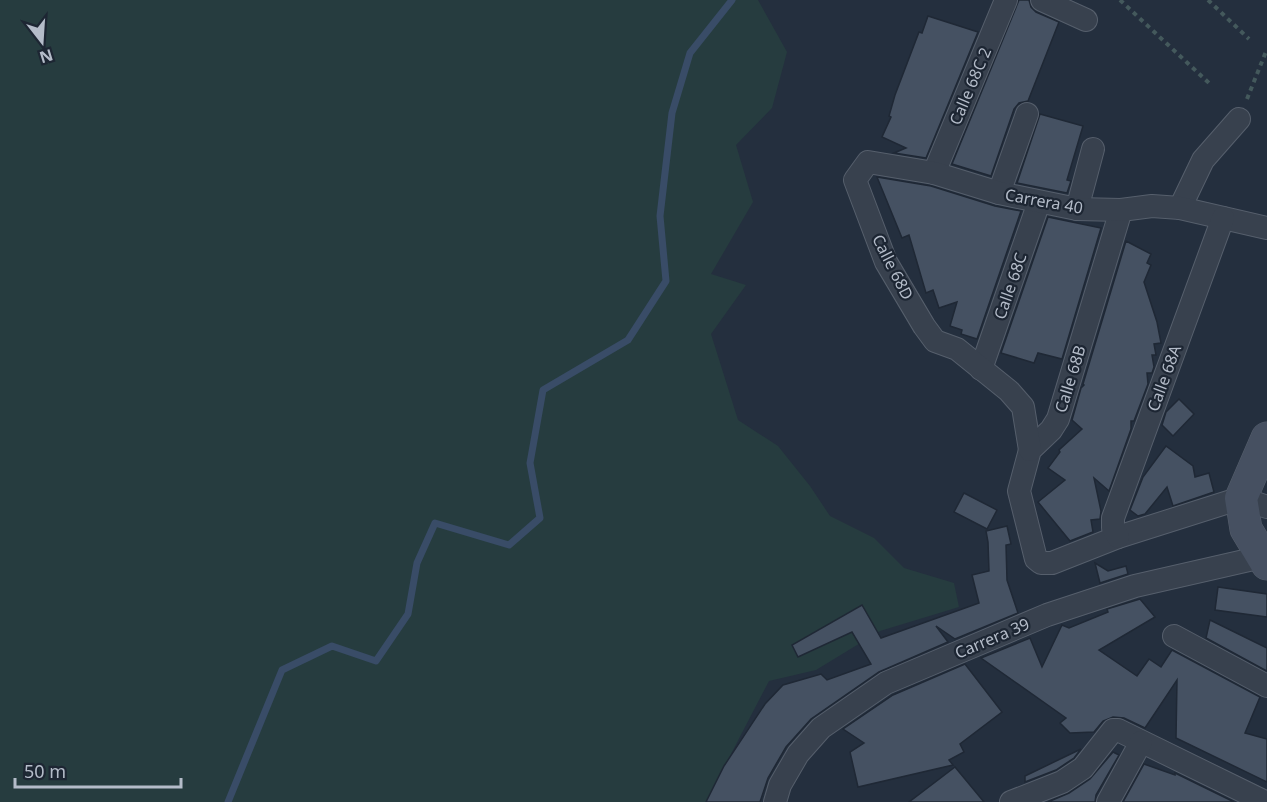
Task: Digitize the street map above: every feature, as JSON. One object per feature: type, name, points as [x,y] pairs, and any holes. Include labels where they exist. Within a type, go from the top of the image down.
[{"type":"main road","points":[[1254,502],[1267,438]]},
{"type":"main road","name":"Carrera 39","points":[[1254,502],[1246,529],[1264,561]]},
{"type":"street","name":"Calle 68C 2","points":[[934,173],[1006,0]]},
{"type":"street","points":[[1042,0],[1078,16]]},
{"type":"street","points":[[999,193],[1027,114]]},
{"type":"street","points":[[1180,208],[1203,160],[1239,118]]},
{"type":"street","points":[[1077,210],[1093,149]]},
{"type":"street","name":"Carrera 40","points":[[862,169],[868,162],[934,173],[999,193],[1077,210],[1121,210],[1152,206],[1180,208],[1223,218],[1265,223]]},
{"type":"street","name":"Calle 68D","points":[[862,169],[855,180],[886,262],[924,326],[935,341],[957,349],[981,369]]},
{"type":"street","name":"Calle 68C","points":[[981,369],[1039,202]]},
{"type":"street","name":"Calle 68B","points":[[1030,450],[1051,430],[1058,419],[1121,210]]},
{"type":"street","name":"Calle 68A","points":[[1119,537],[1113,528],[1113,518],[1223,218]]},
{"type":"street","points":[[981,369],[1009,391],[1023,407],[1030,450],[1019,491],[1036,559],[1041,563],[1052,562],[1119,537],[1254,502]]},
{"type":"street","name":"Carrera 39","points":[[775,802],[780,785],[798,754],[821,728],[886,683],[1047,615],[1135,586],[1264,561]]},
{"type":"street","points":[[1174,636],[1267,686]]},
{"type":"street","points":[[1011,802],[1062,782],[1083,768],[1113,730],[1121,731],[1265,802]]},
{"type":"street","points":[[1108,802],[1141,742]]},
{"type":"path","points":[[1120,0],[1210,84]]},
{"type":"path","points":[[1208,0],[1249,39]]},
{"type":"path","points":[[1239,118],[1267,49]]},
{"type":"green space","points":[[0,0],[758,0],[787,52],[772,108],[736,145],[753,202],[711,274],[746,285],[711,334],[738,420],[778,446],[810,486],[830,516],[874,538],[904,568],[954,583],[959,607],[880,631],[816,670],[769,681],[706,802],[0,802]]},
{"type":"building","points":[[1019,0],[1029,0],[1036,12],[1059,22],[1028,101],[1019,103],[1014,109],[991,176],[952,164]]},
{"type":"building","points":[[928,16],[978,32],[926,158],[894,153],[906,148],[882,137],[891,117],[889,116],[895,95],[919,32],[922,33]]},
{"type":"building","points":[[1040,114],[1083,126],[1067,180],[1071,181],[1067,193],[1017,183]]},
{"type":"building","points":[[877,177],[931,186],[995,206],[1021,211],[977,339],[961,334],[962,330],[950,326],[957,302],[939,308],[933,290],[926,293],[909,235],[902,238]]},
{"type":"building","points":[[1048,217],[1101,228],[1062,359],[1038,353],[1034,363],[1001,353]]},
{"type":"building","points":[[1126,241],[1151,254],[1147,263],[1151,265],[1144,282],[1161,343],[1154,344],[1156,355],[1152,355],[1154,367],[1152,373],[1147,373],[1148,384],[1134,421],[1131,421],[1131,429],[1109,491],[1094,478],[1101,511],[1100,519],[1091,520],[1093,532],[1070,541],[1038,502],[1065,480],[1048,468],[1060,452],[1059,450],[1082,429],[1072,420]]},
{"type":"building","points":[[1179,399],[1194,414],[1173,436],[1162,425],[1166,412]]},
{"type":"building","points":[[1166,446],[1193,466],[1195,477],[1209,473],[1214,492],[1173,506],[1167,487],[1145,514],[1138,516],[1130,510],[1143,477]]},
{"type":"building","points":[[964,493],[997,510],[987,529],[954,512]]},
{"type":"building","points":[[1007,526],[1011,544],[1006,545],[1007,580],[1018,613],[955,639],[936,626],[948,642],[879,672],[811,719],[786,747],[768,778],[760,802],[706,802],[724,766],[765,704],[783,685],[821,674],[827,680],[871,664],[852,632],[798,657],[792,645],[862,605],[881,638],[979,603],[972,575],[989,571],[986,531]]},
{"type":"building","points":[[1095,563],[1108,571],[1126,566],[1128,574],[1100,583]]},
{"type":"building","points":[[1218,587],[1267,594],[1267,617],[1215,610]]},
{"type":"building","points":[[1140,599],[1155,617],[1099,650],[1137,676],[1149,659],[1161,667],[1172,650],[1260,697],[1245,733],[1267,739],[1267,782],[1176,738],[1177,680],[1145,728],[1124,718],[1113,717],[1103,721],[1094,732],[1070,733],[1060,723],[1066,718],[981,658],[1030,638],[1042,667],[1062,625],[1069,628],[1108,612],[1107,609]]},
{"type":"building","points":[[1210,620],[1267,648],[1267,671],[1206,638]]},
{"type":"building","points":[[965,664],[1002,712],[960,744],[964,752],[949,760],[953,765],[858,787],[850,752],[864,743],[843,729],[893,695]]},
{"type":"building","points":[[1081,749],[1074,758],[1056,770],[1025,782],[1025,776]]},
{"type":"building","points":[[1113,752],[1119,755],[1096,795],[1095,802],[1048,802],[1069,793],[1090,779]]},
{"type":"building","points":[[1144,764],[1175,775],[1175,773],[1234,802],[1123,802]]},
{"type":"building","points":[[955,767],[984,802],[909,802]]},
{"type":"waterway","points":[[228,802],[282,670],[332,646],[376,661],[408,614],[417,563],[435,523],[509,545],[540,518],[530,463],[543,390],[628,340],[666,281],[660,216],[672,113],[690,53],[732,0]]}]
